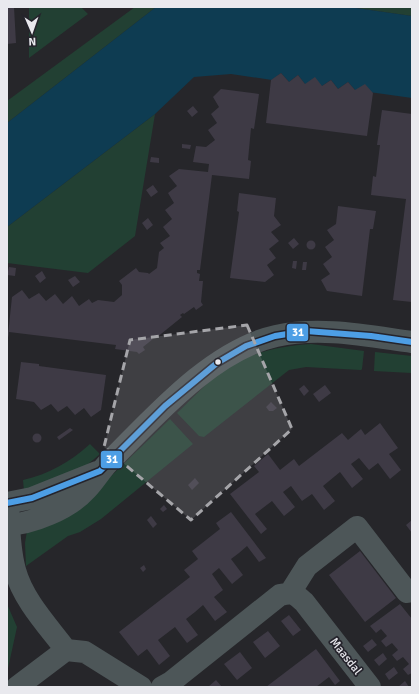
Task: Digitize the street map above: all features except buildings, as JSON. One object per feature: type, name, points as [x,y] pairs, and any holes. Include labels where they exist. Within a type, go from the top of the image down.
[{"type":"street","points":[[8,525],[41,518],[60,510],[86,491],[100,471],[165,406],[217,363],[246,346],[275,336],[306,331],[371,336],[412,342]]},
{"type":"street","points":[[66,650],[24,591],[14,569],[8,525],[8,503],[32,498],[100,471]]},
{"type":"street","points":[[162,687],[171,682],[280,595],[290,592],[307,566],[357,526],[407,592]]},
{"type":"street","name":"Maasdal","points":[[290,592],[304,602],[370,687]]},
{"type":"street","points":[[17,687],[66,650],[85,652],[141,687]]},
{"type":"highlighted area","points":[[247,325],[292,429],[191,520],[104,447],[130,340]]},
{"type":"green space","points":[[29,7],[81,7],[88,14],[29,58]]},
{"type":"green space","points":[[135,7],[156,7],[7,123],[7,101]]},
{"type":"green space","points":[[349,7],[412,7],[412,16]]},
{"type":"green space","points":[[155,114],[135,236],[88,273],[7,263],[7,227]]},
{"type":"green space","points":[[311,344],[364,351],[362,369],[306,367],[289,370],[204,437],[199,436],[177,413],[215,377],[231,365],[252,355],[275,349]]},
{"type":"green space","points":[[375,352],[412,356],[412,373],[374,371]]},
{"type":"green space","points":[[170,419],[193,444],[101,519],[80,532],[68,536],[26,566],[25,543],[27,531],[106,481]]},
{"type":"green space","points":[[90,444],[100,454],[87,465],[24,491],[23,480],[50,471],[67,462]]},
{"type":"green space","points":[[7,604],[17,627],[7,673]]},
{"type":"water","points":[[156,7],[349,7],[412,16],[412,98],[355,90],[348,82],[338,89],[331,80],[322,86],[305,84],[298,75],[289,82],[281,73],[272,80],[231,74],[194,77],[155,114],[7,227],[7,123]]},
{"type":"transit line","name":"31","points":[[7,503],[32,498],[100,471],[165,406],[217,363],[246,346],[275,336],[306,331],[371,336],[412,342]]}]
